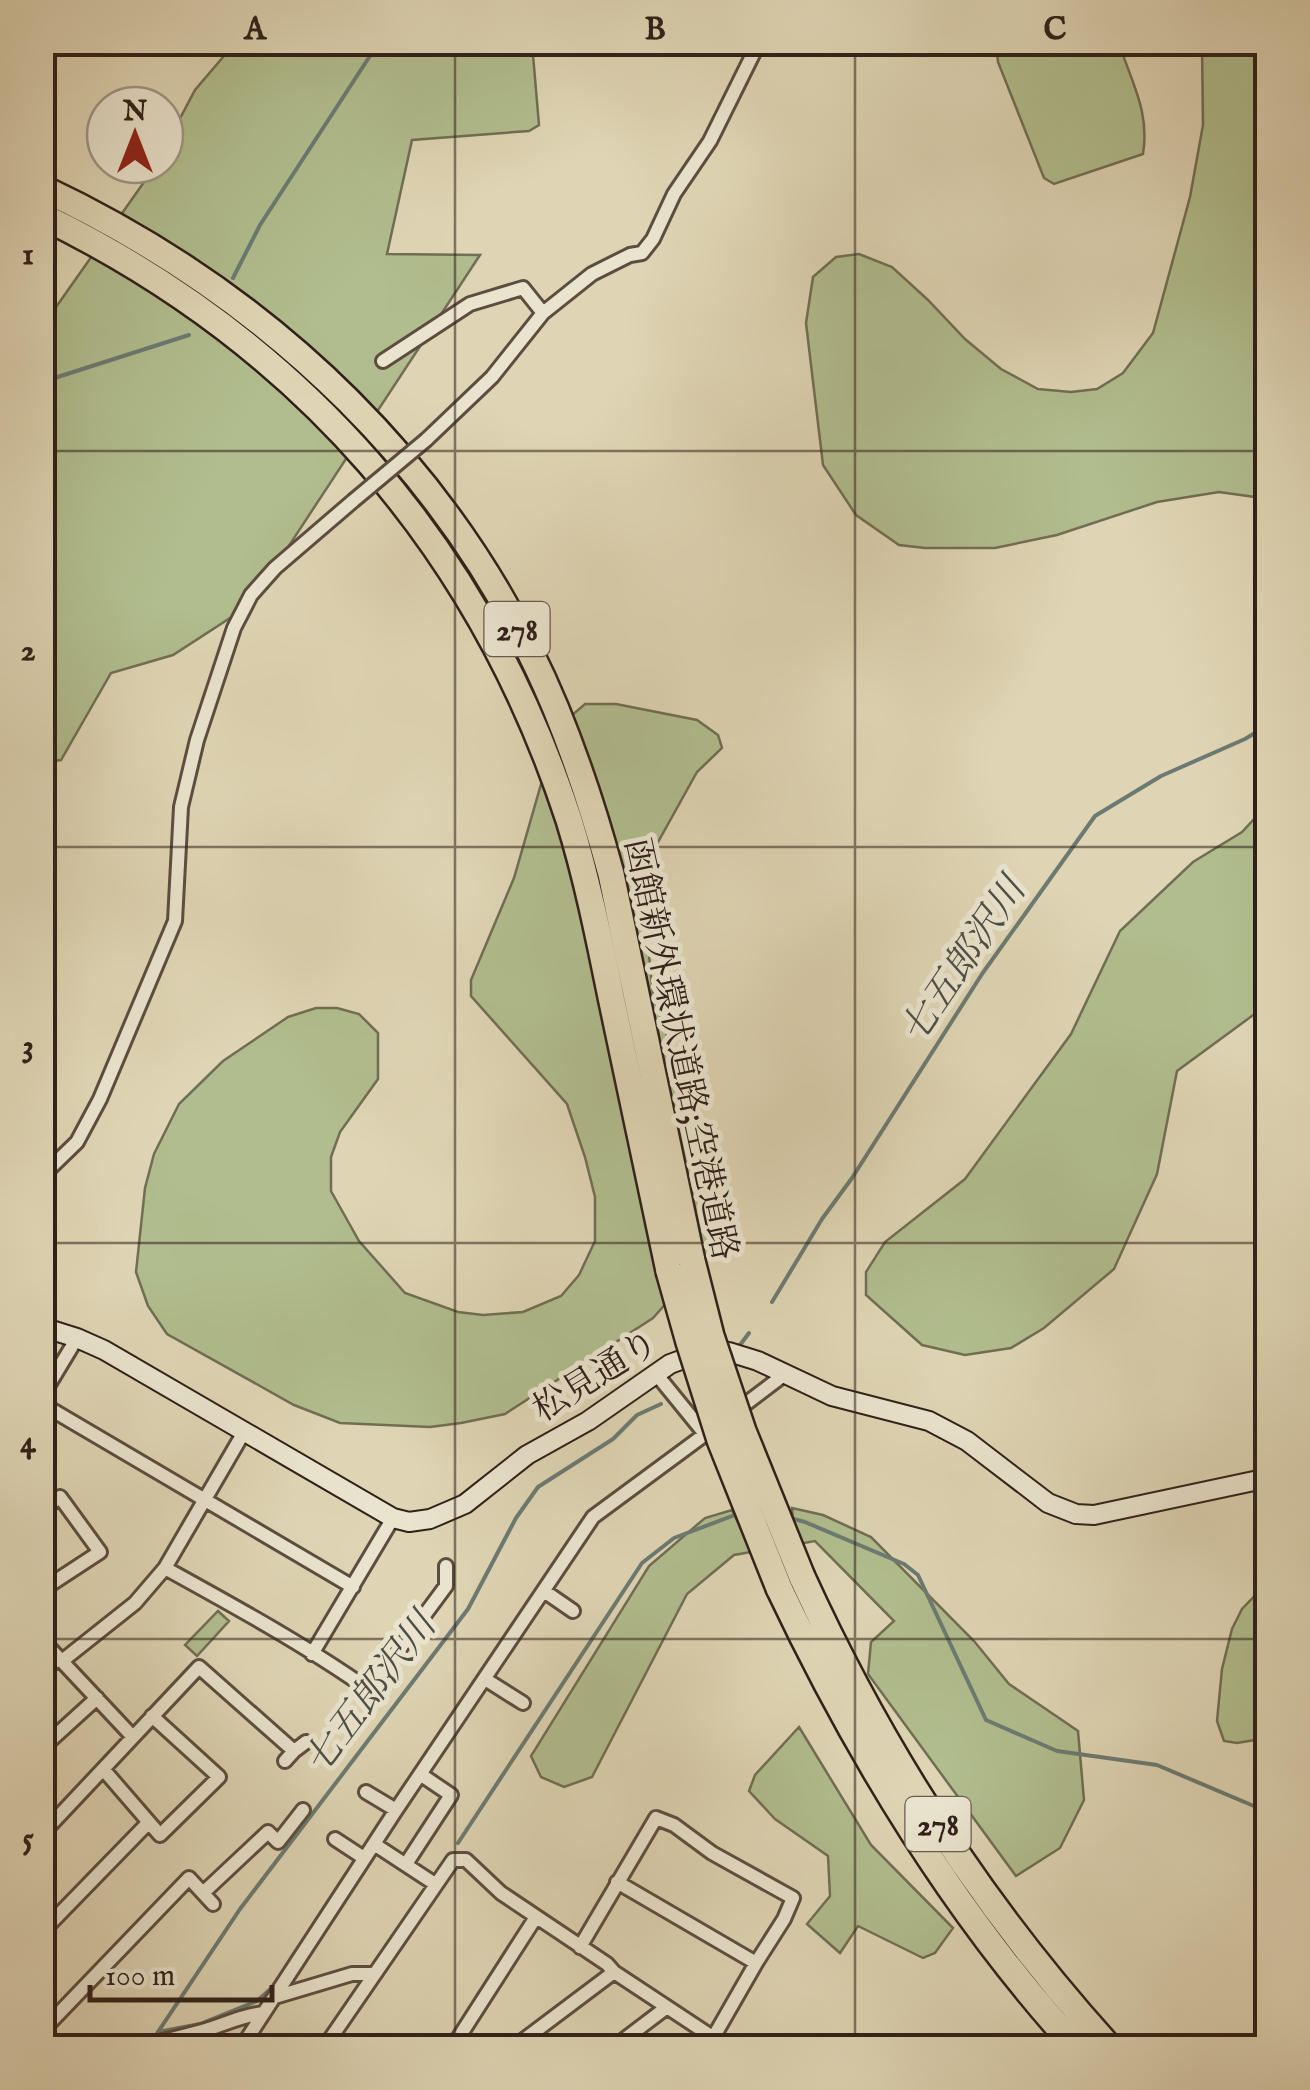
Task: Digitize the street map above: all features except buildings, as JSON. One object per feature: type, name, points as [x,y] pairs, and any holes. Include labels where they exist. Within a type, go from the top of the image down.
[{"type":"highway","name":"函館新外環状道路;空港道路","points":[[42,188],[126,230],[186,267],[253,315],[306,360],[392,447],[442,508],[487,576],[555,706],[595,816],[618,907],[681,1266]]},
{"type":"highway","name":"函館新外環状道路;空港道路","points":[[42,216],[170,288],[234,335],[327,415],[420,524],[500,651],[530,716],[570,824],[681,1266],[711,1336],[790,1582],[836,1702],[926,1852],[1001,1956],[1077,2048]]},
{"type":"highway","name":"函館新外環状道路;空港道路","points":[[790,1582],[956,1854],[1020,1941],[1110,2048]]},
{"type":"street","points":[[42,1176],[77,1142],[100,1099],[176,920],[182,807],[196,740],[234,628],[252,595],[275,568],[426,440],[492,377],[544,313],[592,274],[642,252],[674,194],[710,142],[759,42]]},
{"type":"street","points":[[383,360],[470,304],[523,288],[544,313]]},
{"type":"street","points":[[42,1327],[104,1350],[393,1518],[312,1654]]},
{"type":"street","points":[[42,1396],[77,1338]]},
{"type":"street","name":"松見通り","points":[[393,1518],[409,1522],[430,1519],[466,1504],[527,1455],[588,1422],[682,1358],[710,1352],[729,1352],[758,1361],[832,1396],[939,1426],[967,1441],[1048,1503],[1076,1514],[1094,1515],[1268,1478]]},
{"type":"street","points":[[241,2048],[594,1517],[785,1374]]},
{"type":"street","points":[[657,1375],[704,1434]]},
{"type":"street","points":[[42,1404],[353,1586]]},
{"type":"street","points":[[42,1670],[136,1603],[165,1568],[244,1432]]},
{"type":"street","points":[[42,1508],[60,1497],[100,1552],[42,1590]]},
{"type":"street","points":[[165,1568],[368,1690],[446,1586],[446,1566]]},
{"type":"street","points":[[544,1590],[573,1611]]},
{"type":"street","points":[[42,1640],[132,1736]]},
{"type":"street","points":[[42,1834],[198,1667],[295,1751]]},
{"type":"street","points":[[485,1679],[523,1702]]},
{"type":"street","points":[[42,1748],[98,1698]]},
{"type":"street","points":[[103,1770],[160,1835],[219,1778],[152,1716]]},
{"type":"street","points":[[406,1864],[451,1795],[420,1774]]},
{"type":"street","points":[[366,1792],[396,1810]]},
{"type":"street","points":[[203,1893],[268,1832],[278,1842],[303,1810]]},
{"type":"street","points":[[580,1947],[656,1818],[674,1825],[712,1852],[793,1898],[709,2043]]},
{"type":"street","points":[[45,1926],[149,1822]]},
{"type":"street","points":[[335,1838],[364,1858]]},
{"type":"street","points":[[374,1844],[436,1884]]},
{"type":"street","points":[[324,2048],[453,1860],[466,1860],[502,1893],[667,2006],[709,2043],[729,2048]]},
{"type":"street","points":[[42,2031],[189,1878],[213,1904]]},
{"type":"street","points":[[617,1882],[756,1963]]},
{"type":"street","points":[[452,2048],[536,1917]]},
{"type":"street","points":[[518,2046],[614,1972]]},
{"type":"street","points":[[275,1997],[352,1974],[374,1974]]},
{"type":"street","points":[[613,2048],[667,2006]]},
{"type":"street","points":[[142,2047],[201,2032],[248,2014],[264,2013]]},
{"type":"green space","points":[[235,43],[532,43],[539,125],[529,131],[412,140],[387,254],[480,255],[250,605],[173,655],[111,673],[61,760],[43,762],[42,327],[142,185],[185,185],[185,109],[195,90]]},
{"type":"green space","points":[[996,43],[1119,43],[1142,110],[1143,154],[1054,184],[1044,178],[998,62]]},
{"type":"green space","points":[[1202,43],[1267,43],[1267,502],[1219,492],[1157,502],[1057,535],[995,548],[899,545],[856,515],[823,465],[806,323],[813,277],[836,257],[859,254],[892,267],[1001,369],[1038,389],[1097,389],[1123,373],[1153,333],[1190,197],[1203,125]]},
{"type":"green space","points":[[585,704],[616,704],[697,720],[718,735],[722,748],[697,772],[657,844],[647,887],[653,996],[712,1163],[713,1250],[653,1318],[505,1414],[430,1427],[340,1423],[294,1405],[167,1334],[148,1306],[136,1272],[145,1188],[154,1154],[179,1104],[223,1061],[288,1017],[316,1008],[359,1014],[378,1033],[378,1079],[340,1132],[331,1157],[331,1191],[359,1241],[405,1293],[458,1312],[523,1312],[561,1296],[579,1275],[595,1241],[595,1197],[585,1157],[567,1104],[471,996],[471,980],[514,878],[548,760],[563,723]]},
{"type":"green space","points":[[1267,805],[1267,1011],[1256,1013],[1177,1071],[1157,1174],[1114,1269],[1044,1328],[1011,1348],[965,1355],[922,1345],[866,1295],[866,1272],[885,1242],[965,1179],[1071,1034],[1120,931],[1193,862],[1242,832]]},
{"type":"green space","points":[[792,1508],[823,1515],[871,1537],[974,1641],[1009,1684],[1078,1731],[1084,1800],[1060,1848],[1016,1876],[868,1674],[871,1642],[894,1621],[815,1541],[734,1555],[687,1594],[592,1777],[564,1787],[541,1777],[531,1756],[649,1566],[705,1518],[732,1510],[747,1541],[794,1528]]},
{"type":"green space","points":[[1267,1583],[1267,1738],[1224,1741],[1217,1721],[1222,1669],[1232,1629],[1242,1609]]},
{"type":"green space","points":[[218,1611],[229,1621],[197,1656],[185,1645]]},
{"type":"green space","points":[[799,1727],[871,1845],[953,1928],[935,1953],[923,1958],[858,1926],[840,1953],[807,1924],[830,1896],[828,1856],[775,1819],[749,1791],[755,1775]]},
{"type":"waterway","points":[[233,278],[260,225],[379,42]]},
{"type":"waterway","points":[[42,382],[189,335]]},
{"type":"waterway","name":"七五郎沢川","points":[[772,1302],[982,974],[1095,816],[1161,776],[1268,725]]},
{"type":"waterway","name":"七五郎沢川","points":[[740,1345],[749,1333]]},
{"type":"waterway","name":"七五郎沢川","points":[[154,2038],[240,1909],[468,1609],[516,1518],[538,1487],[613,1439],[637,1415],[661,1404]]},
{"type":"waterway","points":[[458,1843],[642,1563],[674,1538],[740,1513]]},
{"type":"waterway","points":[[790,1518],[904,1564],[918,1575],[986,1720],[1057,1751],[1157,1765],[1268,1812]]},
{"type":"waterway","points":[[158,2032],[200,2024],[257,2001],[275,1985],[296,1951]]}]
